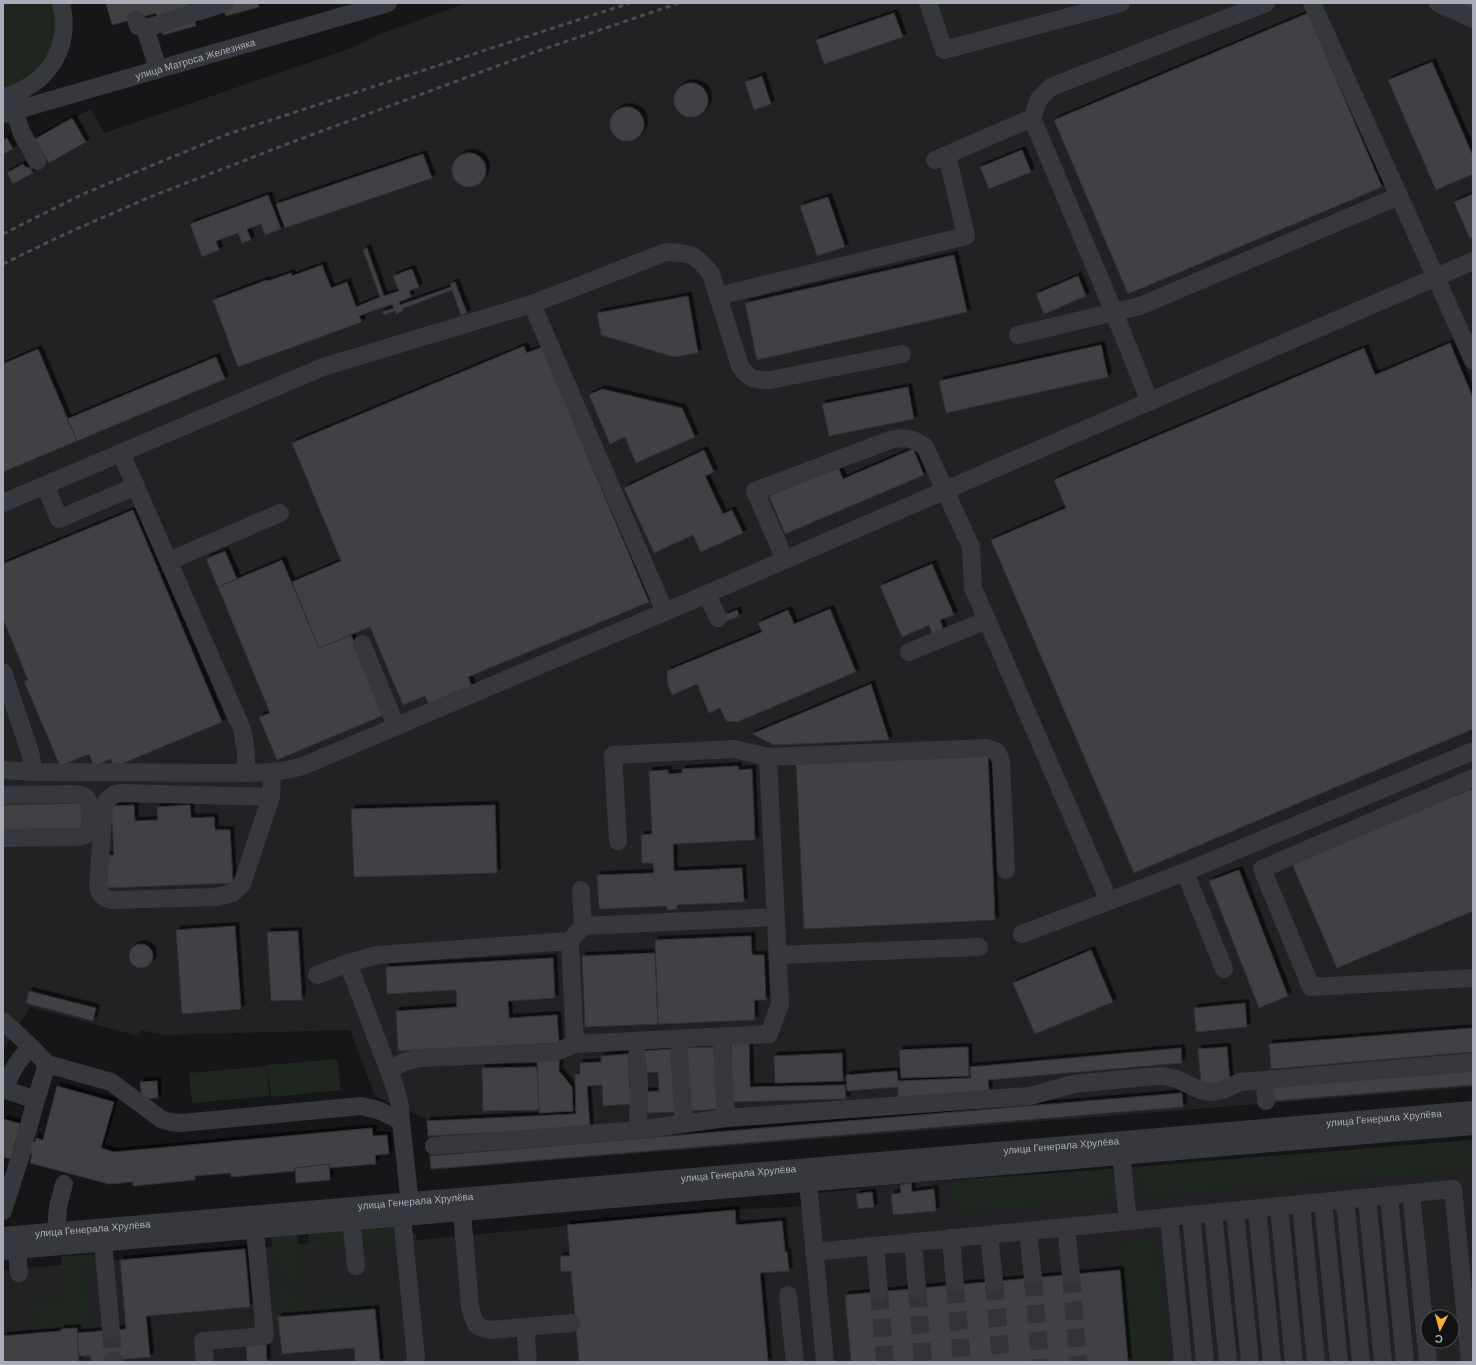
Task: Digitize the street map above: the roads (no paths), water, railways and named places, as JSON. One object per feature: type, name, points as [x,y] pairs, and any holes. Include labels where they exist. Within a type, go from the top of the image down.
[{"type":"street","points":[[37,161],[7,107],[23,89],[40,78],[52,64],[59,52],[65,26],[61,3]]},
{"type":"street","points":[[158,69],[141,25],[150,27],[225,3]]},
{"type":"street","name":"улица Матроса Железняка","points":[[7,107],[158,69],[388,3]]},
{"type":"street","points":[[928,3],[944,50],[1121,3]]},
{"type":"street","points":[[1150,402],[1114,312],[1032,118],[1039,99],[1051,87],[1266,3]]},
{"type":"street","points":[[1312,3],[1473,360]]},
{"type":"street","points":[[1438,3],[1473,18]]},
{"type":"street","points":[[718,296],[966,236],[941,158],[1032,118]]},
{"type":"street","points":[[1018,335],[1140,306],[1399,196]]},
{"type":"street","points":[[3,502],[323,367],[532,304],[666,252],[687,253],[701,261],[711,274],[740,366],[746,376],[758,380],[770,380],[902,354]]},
{"type":"street","points":[[3,770],[32,772],[246,774],[288,771],[303,766],[707,594],[1473,261]]},
{"type":"street","points":[[532,304],[665,612]]},
{"type":"street","points":[[785,560],[755,491],[890,440],[903,437],[916,439],[925,446],[970,547],[974,588],[1109,901]]},
{"type":"street","points":[[121,453],[242,729],[246,751],[246,774]]},
{"type":"street","points":[[45,485],[59,519],[136,486]]},
{"type":"street","points":[[169,561],[280,513]]},
{"type":"street","points":[[707,594],[718,618]]},
{"type":"street","points":[[909,652],[987,620]]},
{"type":"street","points":[[362,644],[396,726]]},
{"type":"street","points":[[3,672],[30,752],[32,772]]},
{"type":"street","points":[[618,841],[613,755],[734,749],[768,757],[987,748],[997,752],[1000,761],[1006,870]]},
{"type":"street","points":[[1022,934],[1184,872],[1473,751]]},
{"type":"street","points":[[389,1070],[404,1062],[420,1058],[556,1052],[575,1044],[769,1034],[780,1004],[768,757]]},
{"type":"street","points":[[271,797],[113,794],[104,806],[98,886],[99,894],[105,899],[111,900],[216,897],[232,893],[242,884],[271,797],[272,773]]},
{"type":"street","points":[[1473,778],[1262,869],[1311,987],[1473,978]]},
{"type":"street","points":[[3,795],[76,794],[83,796],[87,799],[89,805],[90,827],[88,833],[84,836],[77,837],[3,838]]},
{"type":"street","points":[[1184,872],[1224,969]]},
{"type":"street","points":[[575,1044],[570,941],[583,926],[581,890]]},
{"type":"street","points":[[583,926],[776,917]]},
{"type":"street","points":[[317,975],[348,963],[377,955],[570,941]]},
{"type":"street","points":[[778,954],[979,947]]},
{"type":"street","points":[[348,963],[389,1070],[400,1106],[416,1358],[415,1362]]},
{"type":"street","points":[[3,1021],[47,1064],[111,1082],[161,1119],[170,1122],[181,1123],[361,1106],[378,1110],[401,1121]]},
{"type":"street","points":[[32,1048],[20,1058],[4,1089],[36,1100]]},
{"type":"street","points":[[722,1049],[726,1118]]},
{"type":"street","points":[[678,1052],[684,1123]]},
{"type":"street","points":[[637,1055],[639,1083],[638,1130]]},
{"type":"street","points":[[434,1146],[638,1130],[726,1118],[1030,1096],[1074,1084],[1145,1077],[1163,1076],[1177,1079],[1200,1090],[1212,1092],[1223,1090],[1240,1082],[1473,1062]]},
{"type":"street","points":[[4,1202],[24,1145],[47,1064]]},
{"type":"street","points":[[1264,1080],[1266,1101]]},
{"type":"street","name":"улица Генерала Хрулёва","points":[[1270,1136],[1473,1110]]},
{"type":"street","name":"улица Генерала Хрулёва","points":[[10,1243],[1270,1136],[1473,1126]]},
{"type":"street","points":[[1121,1148],[1128,1221]]},
{"type":"street","points":[[807,1175],[825,1362]]},
{"type":"street","points":[[56,1231],[58,1207],[64,1184]]},
{"type":"street","points":[[814,1252],[1453,1189],[1470,1362]]},
{"type":"street","points":[[1411,1193],[1428,1362]]},
{"type":"street","points":[[1389,1196],[1405,1362]]},
{"type":"street","points":[[1367,1198],[1383,1362]]},
{"type":"street","points":[[1345,1200],[1361,1362]]},
{"type":"street","points":[[1323,1202],[1339,1362]]},
{"type":"street","points":[[462,1204],[470,1307],[474,1322],[477,1326],[481,1329],[492,1330],[571,1323]]},
{"type":"street","points":[[1301,1204],[1316,1362]]},
{"type":"street","points":[[1279,1206],[1294,1362]]},
{"type":"street","points":[[1257,1208],[1272,1362]]},
{"type":"street","points":[[1235,1211],[1250,1362]]},
{"type":"street","points":[[1213,1213],[1228,1362]]},
{"type":"street","points":[[351,1214],[356,1266]]},
{"type":"street","points":[[1191,1215],[1205,1362]]},
{"type":"street","points":[[1169,1217],[1183,1362]]},
{"type":"street","points":[[205,1362],[203,1341],[265,1336],[254,1222]]},
{"type":"street","points":[[1066,1227],[1071,1275]]},
{"type":"street","name":"улица Генерала Хрулёва","points":[[10,1243],[56,1231],[102,1235]]},
{"type":"street","points":[[1028,1231],[1033,1278]]},
{"type":"street","points":[[102,1235],[111,1330]]},
{"type":"street","points":[[989,1235],[994,1282]]},
{"type":"street","points":[[951,1238],[955,1285]]},
{"type":"street","points":[[913,1242],[917,1289]]},
{"type":"street","points":[[10,1243],[19,1273]]},
{"type":"street","points":[[875,1246],[879,1292]]},
{"type":"street","points":[[788,1295],[795,1362]]},
{"type":"street","points":[[525,1327],[528,1362]]},
{"type":"tunnel","points":[[1071,1275],[1078,1362]]},
{"type":"tunnel","points":[[1033,1278],[1040,1362]]},
{"type":"tunnel","points":[[994,1282],[1001,1362]]},
{"type":"tunnel","points":[[955,1285],[962,1362]]},
{"type":"tunnel","points":[[917,1289],[923,1362]]},
{"type":"tunnel","points":[[879,1292],[885,1362]]},
{"type":"tunnel","points":[[111,1330],[113,1360]]},
{"type":"railway","points":[[3,234],[83,194],[228,134],[630,3]]},
{"type":"railway","points":[[3,264],[65,234],[150,197],[287,144],[538,51],[679,3]]}]
